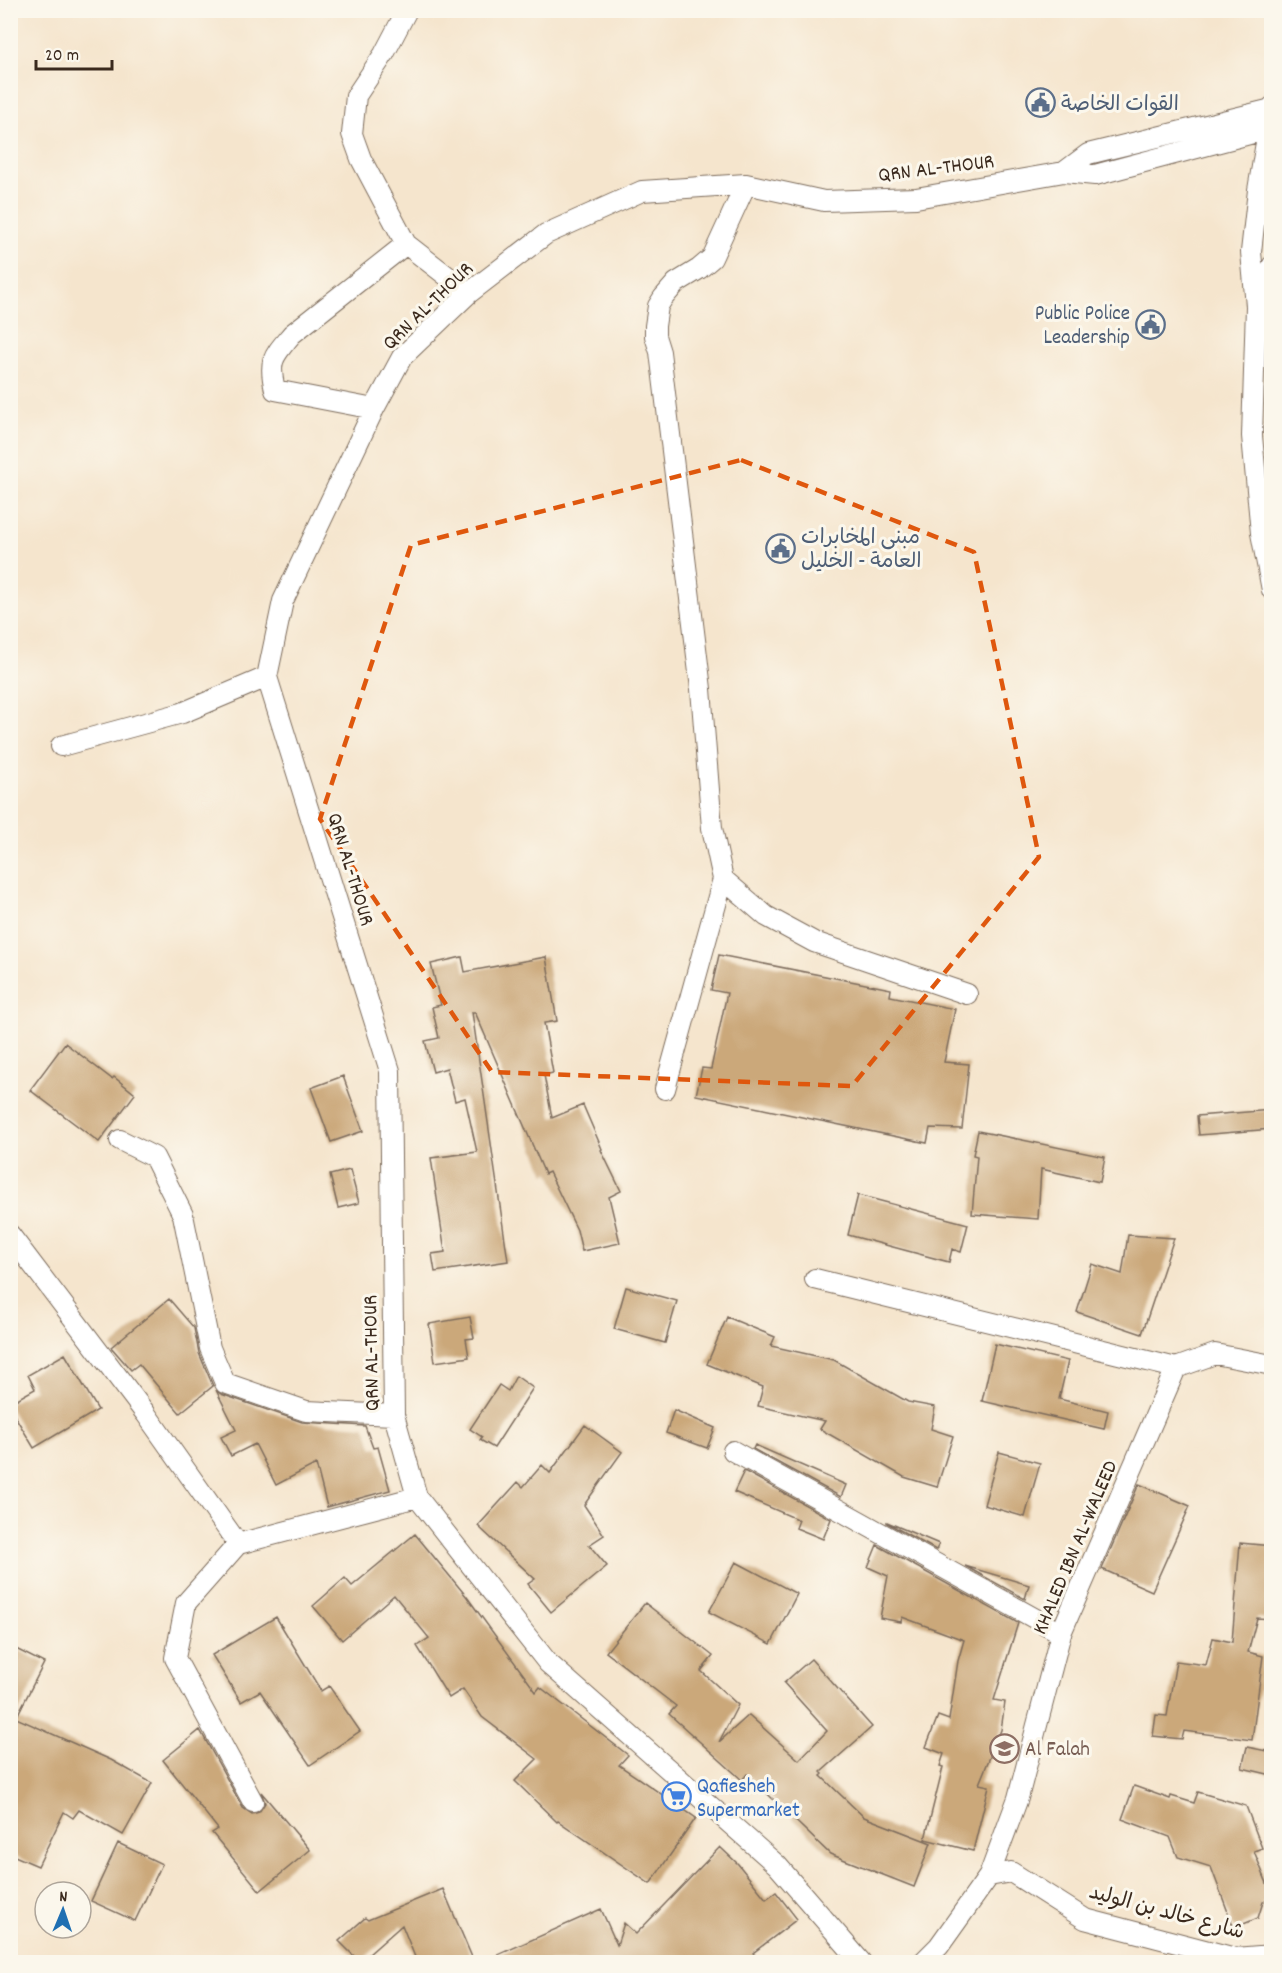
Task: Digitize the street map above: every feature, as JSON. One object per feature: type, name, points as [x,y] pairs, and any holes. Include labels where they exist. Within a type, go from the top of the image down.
[{"type":"street","points":[[407,10],[384,54],[357,96],[352,134],[362,159],[406,244],[469,292]]},
{"type":"street","points":[[1064,172],[1088,154],[1271,108],[1251,252],[1256,306],[1252,435],[1261,533],[1272,591]]},
{"type":"street","points":[[1064,172],[1095,175],[1270,127]]},
{"type":"street","name":"QRN AL-THOUR","points":[[861,1962],[777,1865],[548,1663],[417,1497],[394,1415],[390,1071],[267,676],[283,601],[374,409],[402,357],[469,292],[546,234],[642,191],[746,184],[824,201],[904,198],[1064,172]]},
{"type":"street","points":[[665,1089],[723,879],[712,828],[701,689],[655,326],[658,306],[669,290],[712,258],[746,184]]},
{"type":"street","points":[[374,409],[275,390],[270,368],[279,349],[292,334],[406,244]]},
{"type":"street","points":[[1256,306],[1272,266]]},
{"type":"street","points":[[61,746],[182,713],[267,676]]},
{"type":"street","points":[[723,879],[766,916],[814,942],[967,994]]},
{"type":"street","points":[[120,1140],[154,1156],[183,1215],[210,1348],[225,1383],[306,1411],[394,1415]]},
{"type":"street","points":[[10,1235],[146,1414],[238,1544]]},
{"type":"street","points":[[815,1279],[1176,1368],[1215,1354],[1272,1365]]},
{"type":"street","name":"KHALED IBN AL-WALEED","points":[[923,1962],[939,1946],[989,1876],[1018,1798],[1061,1634],[1176,1368]]},
{"type":"street","points":[[733,1451],[1061,1634]]},
{"type":"street","points":[[253,1802],[175,1658],[186,1603],[238,1544],[417,1497]]},
{"type":"street","name":"شارع خالد بن الوليد","points":[[989,1876],[1011,1872],[1085,1918],[1235,1958],[1272,1955]]},
{"type":"highlighted area","points":[[741,460],[974,552],[1039,857],[852,1086],[492,1072],[320,819],[411,545]]},
{"type":"building","points":[[719,955],[891,989],[890,996],[955,1009],[944,1062],[969,1064],[962,1129],[930,1128],[927,1143],[696,1095],[702,1068],[711,1069],[727,993],[711,990]]},
{"type":"building","points":[[462,957],[465,972],[546,957],[557,1021],[544,1023],[553,1073],[544,1075],[552,1118],[583,1105],[621,1191],[609,1197],[620,1243],[582,1251],[577,1230],[549,1172],[545,1174],[475,1012],[472,1012],[508,1261],[435,1272],[432,1254],[445,1252],[431,1158],[477,1152],[465,1098],[455,1101],[447,1068],[433,1072],[425,1041],[439,1038],[432,1007],[441,1005],[431,964]]},
{"type":"building","points":[[65,1043],[135,1094],[99,1142],[30,1090]]},
{"type":"building","points":[[343,1076],[363,1131],[331,1142],[311,1088]]},
{"type":"building","points":[[1272,1110],[1272,1129],[1199,1135],[1197,1116]]},
{"type":"building","points":[[978,1131],[1105,1157],[1100,1182],[1041,1169],[1038,1219],[972,1214],[977,1156],[973,1155]]},
{"type":"building","points":[[350,1170],[359,1203],[338,1208],[330,1175]]},
{"type":"building","points":[[858,1195],[968,1224],[961,1252],[952,1249],[949,1262],[848,1235]]},
{"type":"building","points":[[1128,1235],[1174,1238],[1142,1334],[1077,1312],[1092,1264],[1122,1274]]},
{"type":"building","points":[[626,1287],[677,1301],[665,1343],[614,1329]]},
{"type":"building","points":[[169,1299],[194,1328],[199,1353],[213,1386],[180,1413],[139,1364],[131,1370],[111,1347]]},
{"type":"building","points":[[470,1317],[474,1338],[466,1339],[469,1357],[435,1362],[429,1324]]},
{"type":"building","points":[[727,1317],[775,1337],[771,1346],[834,1360],[908,1402],[935,1407],[931,1429],[953,1436],[937,1487],[904,1477],[820,1429],[825,1421],[758,1406],[763,1387],[707,1364]]},
{"type":"building","points":[[995,1344],[1068,1361],[1059,1399],[1108,1411],[1104,1429],[982,1401]]},
{"type":"building","points":[[65,1354],[98,1410],[34,1448],[10,1408],[10,1403],[35,1389],[28,1375]]},
{"type":"building","points":[[516,1376],[533,1388],[494,1448],[480,1440],[482,1437],[470,1429],[499,1385],[508,1391]]},
{"type":"building","points":[[216,1390],[221,1394],[302,1422],[365,1426],[373,1448],[378,1447],[390,1490],[327,1507],[316,1464],[276,1485],[255,1444],[231,1456],[221,1437],[236,1430]]},
{"type":"building","points":[[674,1410],[715,1428],[707,1448],[666,1433]]},
{"type":"building","points":[[585,1425],[622,1452],[584,1505],[604,1535],[589,1545],[607,1566],[551,1612],[528,1584],[535,1579],[478,1526],[518,1482],[523,1487],[542,1465],[550,1473]]},
{"type":"building","points":[[755,1445],[846,1485],[841,1497],[753,1449]]},
{"type":"building","points":[[999,1452],[1040,1463],[1025,1517],[984,1505]]},
{"type":"building","points":[[744,1471],[831,1519],[823,1539],[796,1528],[799,1520],[734,1492]]},
{"type":"building","points":[[1139,1484],[1190,1506],[1152,1591],[1102,1569]]},
{"type":"building","points":[[887,1522],[939,1544],[936,1550]]},
{"type":"building","points":[[415,1534],[467,1597],[536,1692],[540,1687],[628,1755],[619,1765],[696,1818],[650,1884],[557,1822],[515,1781],[537,1759],[482,1717],[463,1689],[449,1698],[417,1646],[429,1638],[394,1595],[342,1640],[313,1606],[345,1578],[352,1586]]},
{"type":"building","points":[[1240,1543],[1272,1546],[1272,1619],[1257,1618],[1248,1652],[1263,1656],[1252,1740],[1184,1731],[1182,1739],[1153,1736],[1156,1715],[1167,1716],[1176,1661],[1206,1665],[1213,1638],[1232,1642]]},
{"type":"building","points":[[877,1545],[1018,1623],[994,1700],[1005,1702],[1001,1730],[979,1784],[989,1786],[973,1851],[925,1839],[943,1767],[940,1766],[944,1754],[926,1747],[938,1716],[949,1720],[958,1661],[964,1640],[902,1617],[901,1622],[880,1618],[888,1576],[868,1567]]},
{"type":"building","points":[[736,1562],[797,1594],[771,1644],[709,1612]]},
{"type":"building","points":[[965,1566],[1029,1585],[1025,1599]]},
{"type":"building","points":[[645,1603],[713,1656],[701,1671],[738,1705],[719,1742],[749,1715],[799,1760],[827,1731],[784,1683],[811,1659],[872,1727],[821,1772],[823,1774],[821,1776],[864,1817],[931,1843],[914,1887],[830,1854],[747,1774],[742,1780],[669,1714],[676,1706],[606,1652]]},
{"type":"building","points":[[276,1617],[321,1691],[329,1686],[360,1731],[310,1765],[260,1691],[241,1702],[212,1655]]},
{"type":"building","points":[[10,1646],[44,1663],[16,1718],[111,1760],[152,1783],[123,1835],[79,1810],[73,1818],[64,1812],[38,1866],[10,1854]]},
{"type":"building","points":[[200,1730],[243,1808],[252,1814],[259,1812],[265,1803],[261,1792],[310,1850],[260,1891],[212,1833],[218,1829],[163,1760]]},
{"type":"building","points":[[1247,1747],[1272,1752],[1272,1775],[1242,1768]]},
{"type":"building","points":[[1134,1786],[1170,1799],[1171,1796],[1194,1803],[1198,1792],[1246,1806],[1262,1848],[1254,1851],[1272,1896],[1272,1899],[1263,1902],[1258,1918],[1234,1928],[1211,1867],[1178,1857],[1170,1837],[1122,1819]]},
{"type":"building","points":[[118,1843],[162,1864],[135,1921],[93,1902],[93,1897]]},
{"type":"building","points":[[720,1847],[738,1864],[766,1899],[776,1892],[797,1919],[753,1953],[760,1962],[482,1962],[601,1909],[617,1945],[624,1923],[636,1934]]},
{"type":"building","points":[[443,1889],[474,1962],[417,1962],[402,1925],[360,1962],[339,1941],[365,1918],[368,1920]]},
{"type":"place","name":"القوات الخاصة","points":[[1040,103]]},
{"type":"place","name":"Public Police Leadership","points":[[1151,324]]},
{"type":"place","name":"مبنى المخابرات العامة - الخليل","points":[[780,548]]},
{"type":"place","name":"Al Falah","points":[[1004,1748]]},
{"type":"place","name":"Qafiesheh Supermarket","points":[[676,1797]]}]
